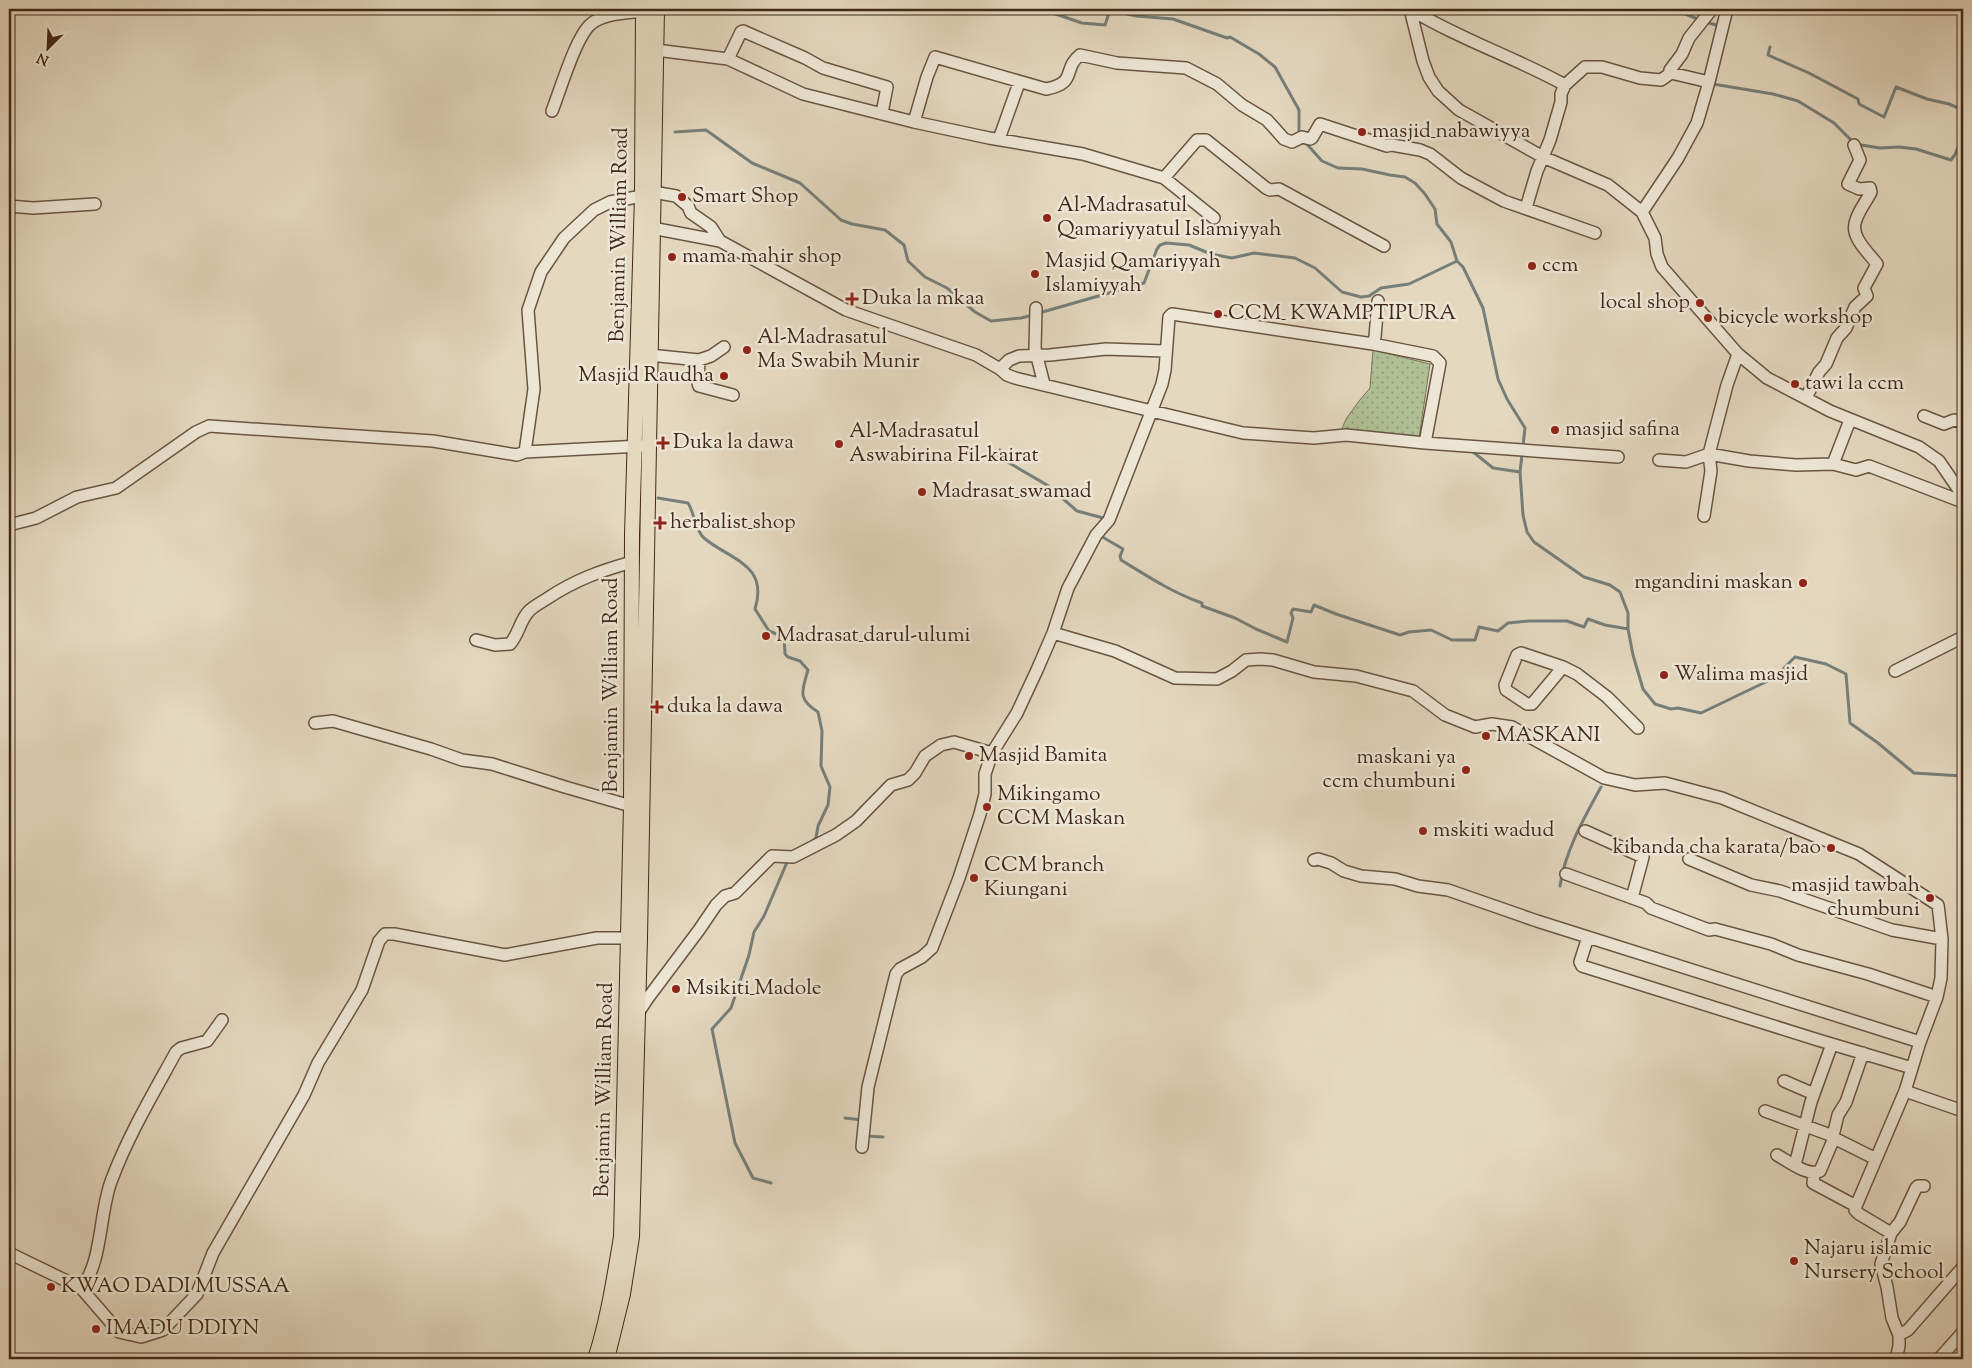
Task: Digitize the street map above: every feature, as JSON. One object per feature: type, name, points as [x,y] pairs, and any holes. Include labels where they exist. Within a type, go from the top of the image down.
[{"type":"main road","name":"Benjamin William Road","points":[[607,1359],[623,1294],[632,1237],[637,1014],[631,806],[632,562],[649,356],[652,228],[647,194],[656,50],[648,9]]},
{"type":"main road","name":"Benjamin William Road","points":[[595,1359],[612,1290],[621,1237],[634,938],[641,446],[647,194],[648,9]]},
{"type":"street","points":[[552,111],[582,35],[592,23],[610,16],[648,9]]},
{"type":"street","points":[[1410,9],[1440,27],[1565,84]]},
{"type":"street","points":[[1410,9],[1423,62],[1429,77],[1438,91],[1459,110],[1543,157],[1608,185],[1642,212],[1655,238],[1657,254],[1662,267],[1738,354],[1768,378],[1806,398],[1850,420],[1919,448],[1939,461],[1963,496]]},
{"type":"street","points":[[1642,212],[1678,158],[1694,129],[1709,82],[1727,9]]},
{"type":"street","points":[[1526,208],[1537,171],[1550,140],[1565,84],[1585,67],[1602,68],[1640,78],[1661,80],[1671,73],[1670,70],[1682,54],[1689,38],[1705,17]]},
{"type":"street","points":[[728,59],[743,30],[823,68],[887,87],[882,113]]},
{"type":"street","points":[[656,50],[728,59],[803,94],[914,122],[1082,154],[1164,178],[1214,218]]},
{"type":"street","points":[[914,122],[935,57],[1046,90],[1066,82],[1076,58],[1080,55],[1117,63],[1186,68],[1217,84],[1242,105],[1268,120],[1284,139],[1292,142],[1300,138],[1310,139],[1320,124],[1386,146],[1392,145],[1420,150],[1430,154],[1461,178],[1504,200],[1595,233]]},
{"type":"street","points":[[1671,73],[1709,82]]},
{"type":"street","points":[[999,139],[1018,83]]},
{"type":"street","points":[[1164,178],[1197,140],[1206,140],[1266,188],[1270,190],[1279,189],[1384,246]]},
{"type":"street","points":[[1806,398],[1819,372],[1826,364],[1837,338],[1846,328],[1855,308],[1867,296],[1864,288],[1877,264],[1859,241],[1854,230],[1854,223],[1871,192],[1870,188],[1859,189],[1848,184],[1860,160],[1854,145]]},
{"type":"street","points":[[525,452],[534,389],[528,310],[541,272],[564,238],[594,210],[610,202],[647,194],[676,196],[688,206],[690,213],[711,227],[720,241]]},
{"type":"street","points":[[9,206],[33,208],[95,204]]},
{"type":"street","points":[[652,228],[720,241],[846,310],[976,355],[1015,378],[1243,433],[1314,438],[1346,435],[1425,443],[1618,457]]},
{"type":"street","points":[[1372,344],[1375,337],[1378,301]]},
{"type":"street","points":[[1036,308],[1035,349],[1044,384]]},
{"type":"street","points":[[862,1147],[868,1087],[896,974],[900,969],[922,957],[932,948],[959,878],[980,814],[985,794],[985,774],[992,753],[1017,713],[1053,633],[1068,588],[1096,535],[1109,520],[1152,411],[1165,370],[1169,317],[1172,314],[1372,344],[1432,356],[1438,359],[1440,363],[1425,443]]},
{"type":"street","points":[[649,356],[699,360],[711,356],[724,347]]},
{"type":"street","points":[[1000,369],[1009,360],[1019,356],[1106,349],[1165,351]]},
{"type":"street","points":[[1704,516],[1710,471],[1709,454],[1727,385],[1738,354]]},
{"type":"street","points":[[699,360],[698,383],[700,386],[732,395]]},
{"type":"street","points":[[1924,416],[1944,424],[1954,420],[1963,422]]},
{"type":"street","points":[[1832,464],[1850,420]]},
{"type":"street","points":[[9,525],[36,518],[77,497],[116,488],[196,432],[209,426],[433,441],[517,455],[525,452],[641,446]]},
{"type":"street","points":[[1659,460],[1686,462],[1709,454],[1796,465],[1832,464],[1856,470],[1870,466],[1963,502]]},
{"type":"street","points":[[476,640],[495,645],[510,644],[517,636],[523,620],[529,611],[571,583],[605,569],[632,562]]},
{"type":"street","points":[[1053,633],[1115,651],[1175,678],[1217,679],[1232,671],[1246,660],[1261,659],[1274,660],[1314,672],[1356,676],[1413,691],[1445,715],[1475,727],[1492,724],[1512,727],[1604,778],[1636,785],[1666,783],[1722,798],[1859,854],[1938,905],[1942,938],[1942,978],[1905,1091],[1856,1206],[1858,1214],[1891,1233]]},
{"type":"street","points":[[1895,671],[1963,637]]},
{"type":"street","points":[[1562,667],[1532,704],[1527,704],[1506,690],[1505,685],[1519,653],[1562,667],[1577,674],[1607,697],[1638,728]]},
{"type":"street","points":[[315,723],[333,721],[431,749],[462,760],[492,764],[631,806]]},
{"type":"street","points":[[637,1014],[725,896],[735,893],[772,856],[790,857],[836,835],[856,821],[891,785],[908,780],[915,773],[925,756],[941,745],[954,742],[992,753]]},
{"type":"street","points":[[1585,831],[1643,856],[1632,898]]},
{"type":"street","points":[[1314,860],[1318,859],[1335,864],[1344,871],[1361,876],[1395,879],[1418,886],[1448,890],[1588,937],[1920,1042]]},
{"type":"street","points":[[1689,859],[1752,885],[1780,891],[1892,930],[1942,938]]},
{"type":"street","points":[[1566,874],[1632,898],[1651,908],[1709,930],[1715,929],[1771,944],[1798,955],[1868,974],[1936,997]]},
{"type":"street","points":[[9,1253],[81,1288],[119,1332],[141,1337],[163,1330],[197,1294],[213,1253],[304,1095],[318,1064],[362,990],[379,941],[385,934],[394,934],[505,955],[597,938],[634,938]]},
{"type":"street","points":[[1588,937],[1580,962],[1582,966],[1912,1068]]},
{"type":"street","points":[[81,1288],[87,1280],[94,1261],[105,1211],[105,1199],[130,1134],[176,1052],[181,1048],[207,1042],[222,1020]]},
{"type":"street","points":[[1796,1165],[1814,1094],[1832,1044]]},
{"type":"street","points":[[1814,1174],[1820,1171],[1834,1137],[1838,1115],[1846,1102],[1863,1053]]},
{"type":"street","points":[[1784,1081],[1814,1094]]},
{"type":"street","points":[[1905,1091],[1963,1111]]},
{"type":"street","points":[[1765,1111],[1834,1137],[1876,1159]]},
{"type":"street","points":[[1777,1155],[1814,1174]]},
{"type":"street","points":[[1814,1174],[1814,1183],[1856,1206]]},
{"type":"street","points":[[1896,1359],[1899,1335],[1892,1318],[1887,1288],[1880,1264],[1891,1233],[1900,1222],[1916,1188],[1924,1186]]},
{"type":"street","points":[[1899,1335],[1908,1330],[1963,1265]]},
{"type":"street","points":[[1939,1359],[1963,1332]]},
{"type":"green space","points":[[1373,350],[1430,364],[1419,438],[1341,431],[1346,419],[1370,388]]},
{"type":"waterway","points":[[1041,9],[1082,23],[1105,25],[1110,10],[1136,16],[1173,19],[1227,38],[1230,37],[1259,54],[1275,67],[1299,110],[1299,134]]},
{"type":"waterway","points":[[1673,9],[1700,20]]},
{"type":"waterway","points":[[1706,22],[1719,26]]},
{"type":"waterway","points":[[1770,47],[1768,55],[1809,73],[1858,99],[1859,104],[1884,117],[1896,87],[1963,110]]},
{"type":"waterway","points":[[1713,84],[1773,94],[1798,101],[1834,123],[1855,144],[1880,148],[1899,147],[1916,149],[1951,160],[1958,148],[1963,116]]},
{"type":"waterway","points":[[675,132],[706,130],[752,163],[800,183],[841,220],[885,230],[904,245],[908,261],[925,277],[947,288],[975,312],[991,321],[1033,315]]},
{"type":"waterway","points":[[1304,141],[1322,161],[1338,168],[1362,169],[1405,177],[1415,183],[1435,209],[1437,224],[1451,242],[1457,261],[1463,267],[1483,308],[1498,379],[1507,399],[1525,428],[1520,472],[1523,515],[1527,532],[1534,542],[1584,577],[1610,585],[1620,592],[1628,613],[1628,629],[1633,655],[1643,689],[1655,704],[1671,709],[1678,708],[1701,713],[1774,678],[1795,657],[1826,664],[1846,674],[1850,723],[1914,773],[1963,776]]},
{"type":"waterway","points":[[1039,313],[1144,283],[1157,249],[1160,245],[1166,243],[1189,245],[1211,254],[1232,258],[1254,253],[1295,258],[1315,268],[1342,292],[1361,297],[1369,296],[1381,288],[1409,284],[1457,261]]},
{"type":"waterway","points":[[1000,450],[999,457],[1047,485],[1077,511],[1107,519]]},
{"type":"waterway","points":[[1472,451],[1493,468],[1520,472]]},
{"type":"waterway","points":[[658,498],[688,503],[701,535],[714,546],[735,558],[752,573],[757,582],[758,594],[755,609],[769,631],[784,637],[785,654],[800,661],[808,670],[803,694],[807,703],[818,712],[822,731],[821,766],[830,787],[828,805],[818,826],[816,838],[811,842]]},
{"type":"waterway","points":[[1099,535],[1123,549],[1120,556],[1121,560],[1160,584],[1202,603],[1202,606],[1235,618],[1287,642],[1293,618],[1291,613],[1293,609],[1311,612],[1314,605],[1400,635],[1409,632],[1431,630],[1452,640],[1475,640],[1479,627],[1498,631],[1508,623],[1529,621],[1567,621],[1584,627],[1588,619],[1605,625],[1628,629]]},
{"type":"waterway","points":[[1560,886],[1562,873],[1571,847],[1601,787]]},
{"type":"waterway","points":[[771,1183],[753,1178],[735,1143],[712,1029],[731,1008],[749,955],[754,932],[764,916],[788,860]]},
{"type":"waterway","points":[[845,1118],[862,1120]]},
{"type":"waterway","points":[[866,1136],[883,1137]]},
{"type":"place","name":"masjid_nabawiyya","points":[[1362,132]]},
{"type":"place","name":"Smart Shop","points":[[682,197]]},
{"type":"place","name":"Al-Madrasatul Qamariyyatul Islamiyyah","points":[[1047,218]]},
{"type":"place","name":"mama mahir shop","points":[[672,257]]},
{"type":"place","name":"ccm","points":[[1532,266]]},
{"type":"place","name":"Masjid Qamariyyah Islamiyyah","points":[[1035,274]]},
{"type":"place","name":"Duka la mkaa","points":[[852,299]]},
{"type":"place","name":"local shop","points":[[1700,303]]},
{"type":"place","name":"CCM_ KWAMPTIPURA","points":[[1218,314]]},
{"type":"place","name":"bicycle workshop","points":[[1708,318]]},
{"type":"place","name":"Al-Madrasatul Ma Swabih Munir","points":[[747,350]]},
{"type":"place","name":"Masjid Raudha","points":[[724,376]]},
{"type":"place","name":"tawi la ccm","points":[[1795,384]]},
{"type":"place","name":"masjid safina","points":[[1555,430]]},
{"type":"place","name":"Duka la dawa","points":[[663,443]]},
{"type":"place","name":"Al-Madrasatul Aswabirina Fil-kairat","points":[[839,444]]},
{"type":"place","name":"Madrasat_swamad","points":[[922,492]]},
{"type":"place","name":"herbalist_shop","points":[[660,523]]},
{"type":"place","name":"mgandini maskan","points":[[1803,583]]},
{"type":"place","name":"Madrasat_darul-ulumi","points":[[766,636]]},
{"type":"place","name":"Walima masjid","points":[[1664,675]]},
{"type":"place","name":"duka la dawa","points":[[657,707]]},
{"type":"place","name":"MASKANI","points":[[1486,736]]},
{"type":"place","name":"Masjid Bamita","points":[[969,756]]},
{"type":"place","name":"maskani ya ccm chumbuni","points":[[1466,770]]},
{"type":"place","name":"Mikingamo CCM Maskan","points":[[987,807]]},
{"type":"place","name":"mskiti wadud","points":[[1423,831]]},
{"type":"place","name":"kibanda cha karata/bao","points":[[1831,848]]},
{"type":"place","name":"CCM branch Kiungani","points":[[974,878]]},
{"type":"place","name":"masjid tawbah chumbuni","points":[[1930,898]]},
{"type":"place","name":"Msikiti_Madole","points":[[676,989]]},
{"type":"place","name":"Najaru islamic Nursery School","points":[[1794,1261]]},
{"type":"place","name":"KWAO DADI MUSSAA","points":[[51,1287]]},
{"type":"place","name":"IMADU DDIYN","points":[[96,1329]]}]
